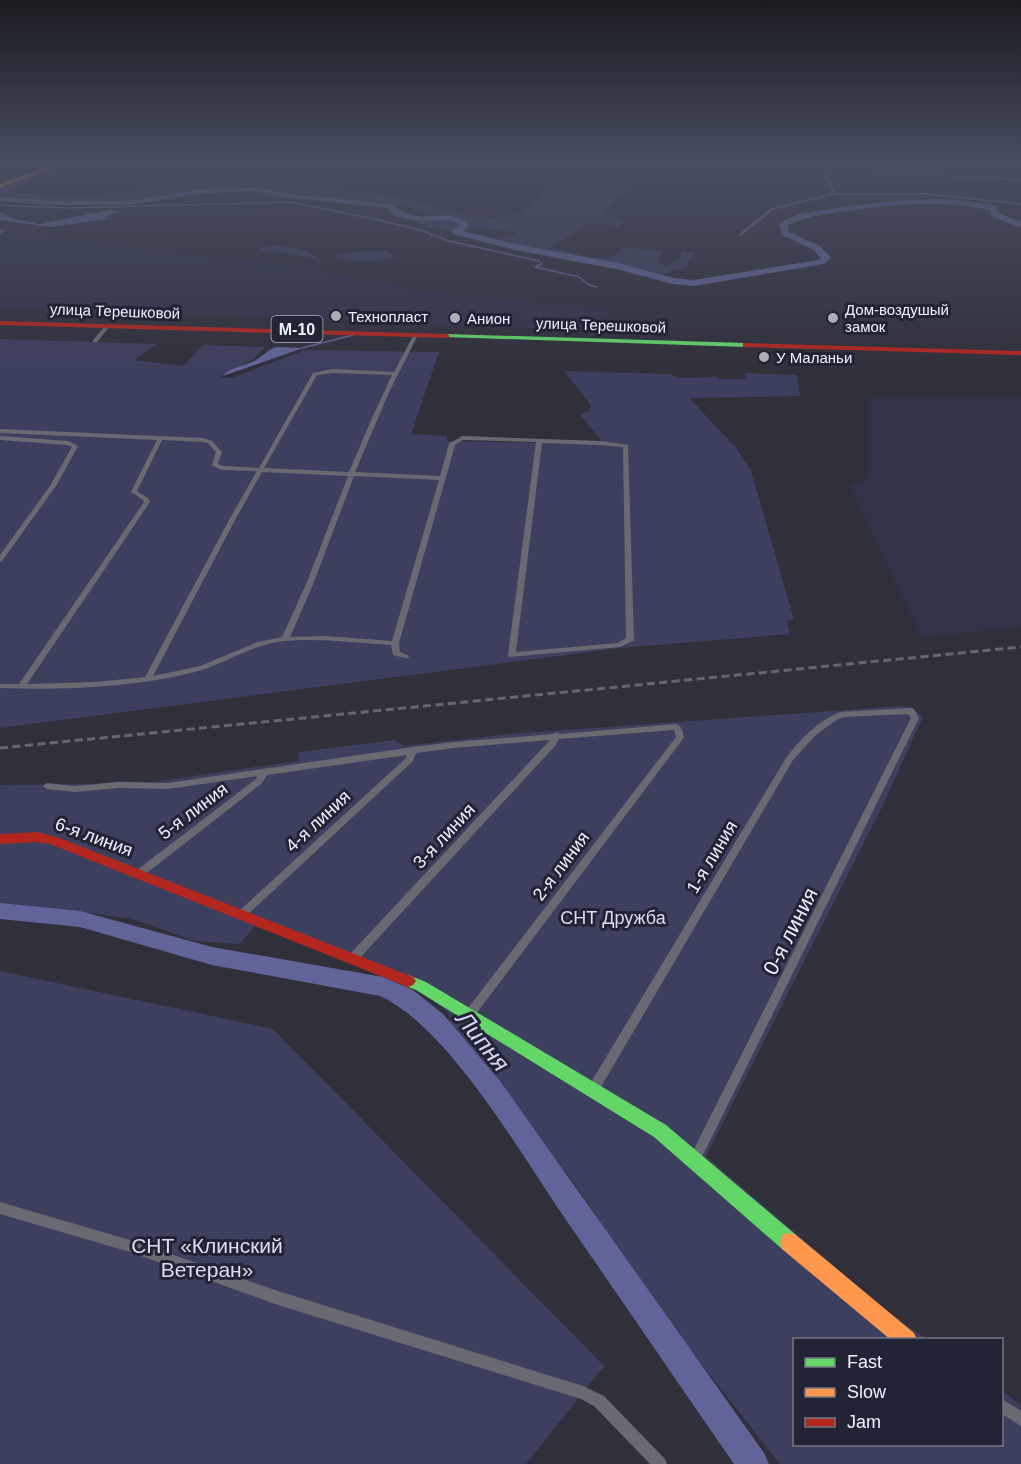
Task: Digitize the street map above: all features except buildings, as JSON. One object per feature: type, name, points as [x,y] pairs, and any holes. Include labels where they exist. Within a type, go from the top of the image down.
[{"type":"main road","name":"улица Терешковой","points":[[0,321],[1021,352]]},
{"type":"main road","name":"улица Терешковой","points":[[0,321],[1021,352]]},
{"type":"main road","name":"6-я линия","points":[[0,839],[45,838],[140,873],[421,986],[594,1088],[660,1131],[695,1159],[770,1227],[905,1338]]},
{"type":"street","points":[[740,235],[743,232]]},
{"type":"street","points":[[95,341],[108,326]]},
{"type":"street","points":[[285,639],[318,564],[351,474],[393,373],[416,335]]},
{"type":"street","points":[[148,678],[232,520],[315,374],[393,373]]},
{"type":"street","points":[[0,431],[210,442],[219,452],[215,465],[218,467],[442,478]]},
{"type":"street","points":[[0,446],[3,439],[68,443],[75,446],[53,486],[0,560]]},
{"type":"street","points":[[21,687],[147,502],[146,498],[134,492],[160,439]]},
{"type":"street","points":[[405,656],[396,653],[395,643],[452,444],[457,439],[539,441],[616,444],[628,449],[630,639],[627,642],[512,655],[539,441]]},
{"type":"street","points":[[0,687],[71,686],[192,671],[216,664],[234,653],[255,645],[285,639],[395,643]]},
{"type":"street","name":"1-я линия","points":[[594,1088],[790,758],[804,741],[836,716],[905,710],[911,711],[915,718]]},
{"type":"street","name":"0-я линия","points":[[695,1159],[915,718]]},
{"type":"street","name":"2-я линия","points":[[469,1015],[680,737],[679,731],[670,726],[557,735]]},
{"type":"street","points":[[47,786],[75,789],[119,785],[156,787],[413,750],[557,735]]},
{"type":"street","name":"3-я линия","points":[[353,958],[552,744],[557,735]]},
{"type":"street","name":"4-я линия","points":[[242,914],[410,759],[413,750]]},
{"type":"street","name":"5-я линия","points":[[140,873],[259,781],[264,772]]},
{"type":"street","points":[[0,1208],[129,1246],[279,1298],[583,1393],[599,1401],[660,1464]]},
{"type":"street","points":[[1003,1407],[1021,1419]]},
{"type":"shaded area","points":[[2,233],[287,265],[396,285],[395,287],[411,290],[608,309],[610,331],[406,325],[385,323],[371,318],[363,324],[354,321],[311,319],[307,315],[282,315],[280,317],[0,308],[0,235]]},
{"type":"shaded area","points":[[276,347],[303,348],[223,376],[231,370],[255,360]]},
{"type":"shaded area","points":[[869,398],[1021,398],[1021,627],[921,637],[850,486],[869,477]]},
{"type":"green space","points":[[516,232],[574,232],[552,246],[588,257],[603,258],[613,256],[624,247],[662,251],[658,263],[666,266],[681,258],[681,252],[695,252],[685,268],[661,274],[638,276],[622,270],[622,267],[554,253],[516,251],[506,248],[509,243],[500,240],[499,237],[514,236]]},
{"type":"green space","points":[[278,245],[308,251],[322,261],[298,255],[262,251],[261,248]]},
{"type":"green space","points":[[362,251],[386,251],[396,257],[366,261],[335,258],[338,255]]},
{"type":"green space","points":[[0,339],[157,344],[135,360],[183,366],[203,345],[265,347],[254,359],[220,376],[223,378],[234,377],[306,350],[439,352],[411,434],[447,436],[447,441],[604,444],[581,416],[589,411],[591,405],[564,371],[670,374],[679,378],[717,377],[719,379],[746,379],[745,373],[797,375],[800,396],[689,398],[736,448],[751,471],[794,620],[787,620],[790,634],[620,648],[0,728]]},
{"type":"green space","name":"СНТ Дружба","points":[[900,706],[911,707],[923,717],[883,805],[706,1156],[885,1310],[925,1338],[793,1338],[793,1446],[1003,1446],[1003,1392],[1021,1405],[1021,1464],[780,1464],[658,1309],[576,1186],[493,1075],[451,1026],[448,1012],[414,986],[256,925],[240,944],[195,941],[133,919],[67,910],[0,905],[0,785],[152,782],[298,761],[299,752],[394,740],[404,746],[510,734]]},
{"type":"green space","name":"СНТ «Клинский Ветеран»","points":[[0,971],[273,1029],[604,1366],[526,1464],[0,1464]]},
{"type":"waterway","points":[[426,232],[449,241],[539,261],[542,264],[535,267],[579,277],[589,285],[597,287]]},
{"type":"waterway","points":[[457,232],[515,247],[622,267],[672,281],[694,283],[821,262],[826,258],[817,248],[785,232]]},
{"type":"waterway","points":[[302,348],[353,335]]},
{"type":"waterway","name":"Липня","points":[[0,911],[80,919],[212,956],[383,987],[405,997],[435,1021],[491,1089],[753,1464]]},
{"type":"railway","points":[[0,748],[1021,647]]},
{"type":"traffic: fast","points":[[447,336],[746,345]]},
{"type":"traffic: fast","points":[[408,981],[421,986],[660,1131],[789,1242]]},
{"type":"traffic: slow","points":[[789,1242],[905,1338]]},
{"type":"traffic: jam","points":[[0,323],[447,336]]},
{"type":"traffic: jam","points":[[746,345],[1021,353]]},
{"type":"traffic: jam","points":[[0,839],[37,837],[52,840],[408,981]]},
{"type":"place","name":"Технопласт","points":[[336,316]]},
{"type":"place","name":"Анион","points":[[455,318]]},
{"type":"place","name":"Дом-воздушый замок","points":[[833,318]]},
{"type":"place","name":"У Маланьи","points":[[764,357]]}]
